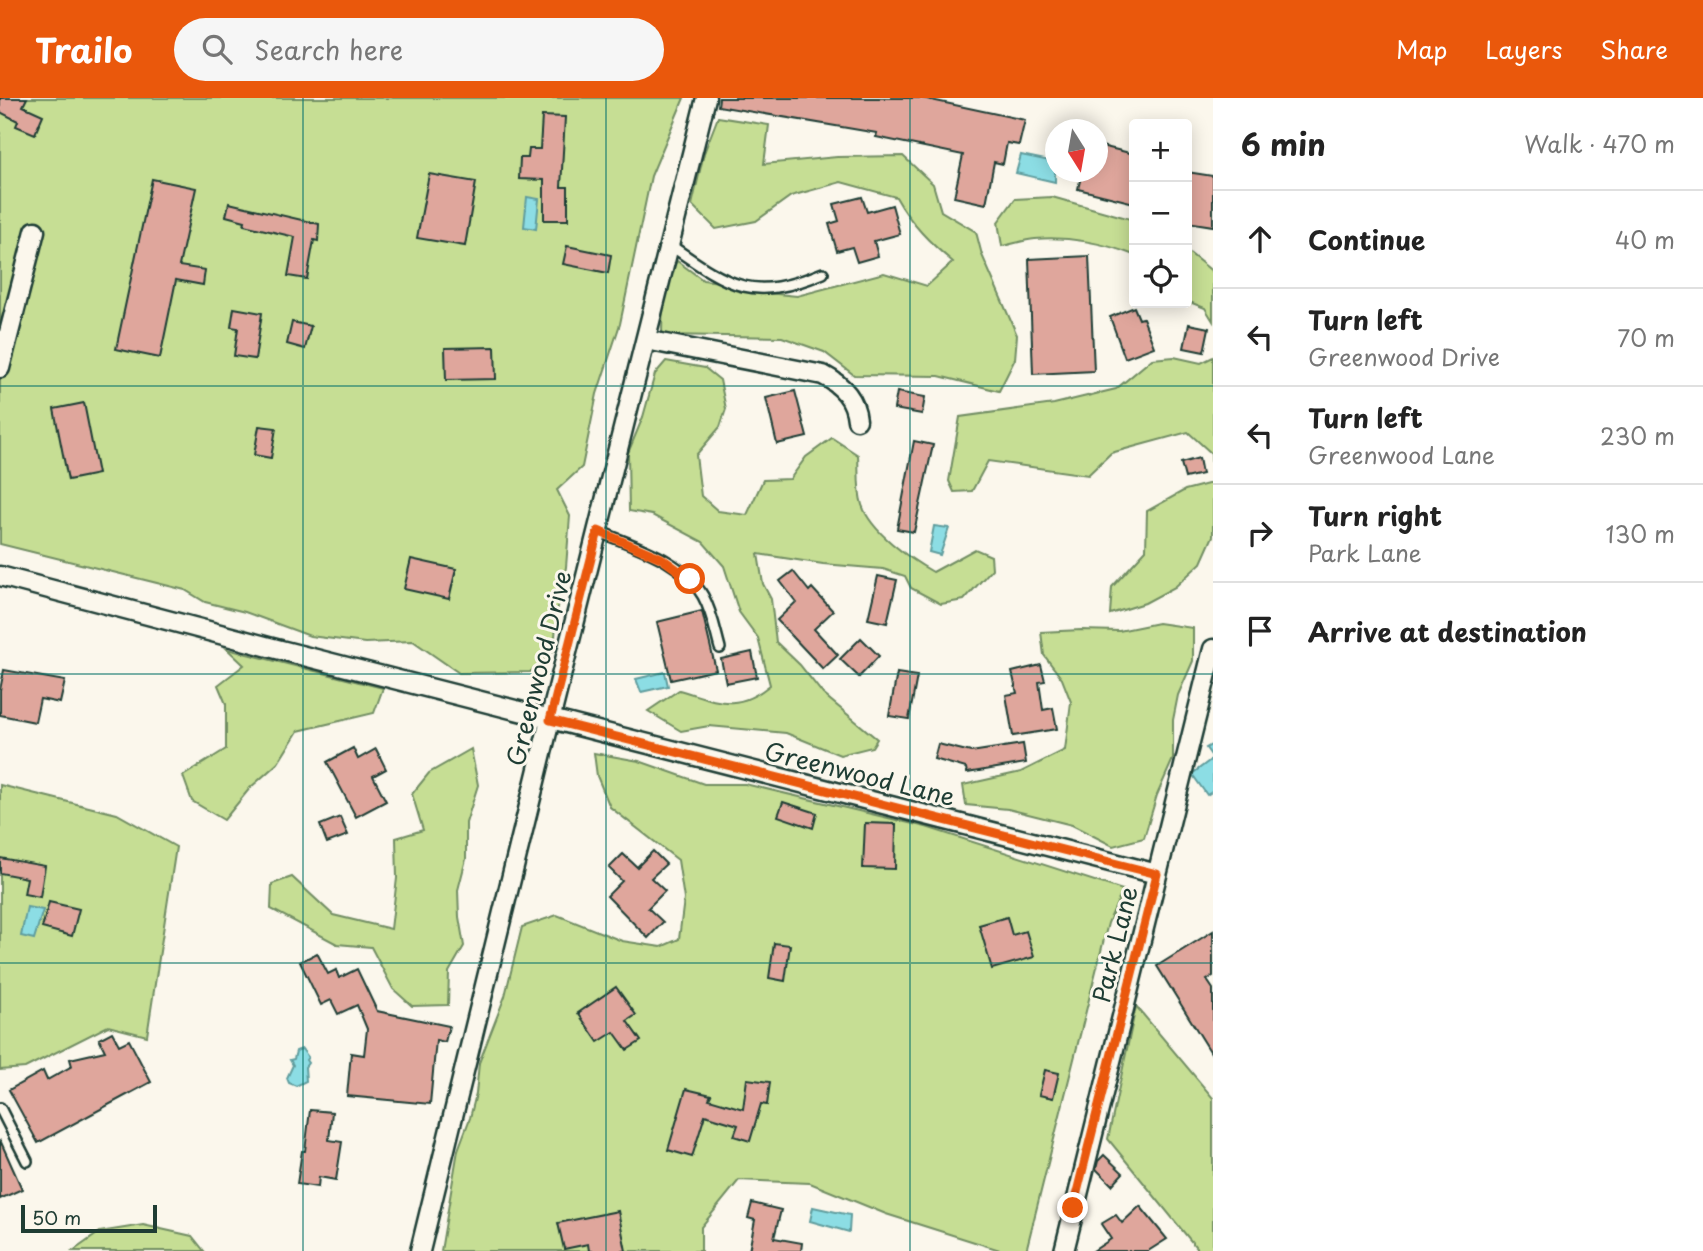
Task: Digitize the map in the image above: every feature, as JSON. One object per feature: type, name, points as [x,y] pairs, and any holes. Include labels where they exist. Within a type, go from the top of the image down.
[{"type":"street","name":"Greenwood Drive","points":[[420,1251],[706,98]]},
{"type":"street","points":[[0,368],[35,231]]},
{"type":"street","points":[[646,340],[823,375],[845,391],[856,410],[857,420]]},
{"type":"street","name":"Greenwood Lane","points":[[0,576],[550,720],[1157,874]]},
{"type":"street","name":"Park Lane","points":[[1063,1251],[1213,649]]},
{"type":"lane","points":[[670,245],[703,268],[744,287],[780,288],[823,273]]},
{"type":"lane","points":[[598,531],[661,558],[690,579],[709,607],[720,648]]},
{"type":"lane","points":[[0,1108],[27,1161]]},
{"type":"green space","points":[[0,98],[684,98],[651,176],[620,324],[597,394],[582,467],[557,490],[570,516],[554,650],[530,672],[459,673],[413,641],[365,643],[310,636],[245,612],[205,602],[185,590],[0,544]]},
{"type":"green space","points":[[718,117],[769,125],[764,164],[837,157],[903,156],[933,184],[941,211],[976,232],[982,255],[1017,335],[1015,359],[999,391],[939,376],[854,375],[824,352],[782,337],[662,335],[663,287],[677,261],[703,280],[720,282],[747,291],[797,296],[884,273],[927,286],[953,262],[936,248],[908,216],[896,197],[841,182],[791,196],[756,221],[716,229],[692,205],[704,153]]},
{"type":"green space","points":[[1052,197],[1129,219],[1129,253],[1098,244],[1047,238],[1002,246],[998,222],[1015,199]]},
{"type":"green space","points":[[1192,255],[1213,272],[1213,321],[1205,308],[1192,303]]},
{"type":"green space","points":[[1174,357],[1201,363],[1213,357],[1213,536],[1201,563],[1175,587],[1145,603],[1110,614],[1112,587],[1146,550],[1147,511],[1185,490],[1212,483],[1211,453],[1188,432],[1111,453],[1088,475],[988,461],[972,491],[954,492],[949,481],[960,417],[1054,404],[1116,389],[1152,359]]},
{"type":"green space","points":[[666,361],[705,368],[720,380],[726,409],[720,427],[696,455],[701,496],[718,511],[747,515],[763,480],[790,479],[806,457],[832,438],[858,455],[859,486],[862,505],[867,515],[882,535],[913,560],[933,572],[975,549],[991,556],[992,569],[964,600],[941,604],[911,588],[905,576],[883,569],[823,564],[758,554],[763,584],[771,599],[776,642],[800,665],[823,694],[877,739],[872,747],[840,755],[786,733],[709,726],[681,731],[648,711],[679,690],[716,701],[736,702],[758,694],[770,685],[758,638],[739,612],[724,566],[703,542],[652,515],[629,511],[628,453],[643,417],[655,374]]},
{"type":"green space","points":[[1158,623],[1193,628],[1193,661],[1178,695],[1173,720],[1173,759],[1157,795],[1144,838],[1113,846],[1072,825],[1008,809],[966,805],[963,785],[1021,772],[1065,750],[1071,702],[1062,679],[1044,655],[1041,632],[1119,631]]},
{"type":"green space","points":[[227,649],[383,688],[374,713],[298,731],[278,763],[250,788],[224,820],[192,801],[183,776],[226,749],[226,704],[218,685],[244,665]]},
{"type":"green space","points":[[471,749],[478,785],[466,823],[466,859],[458,890],[464,946],[449,972],[448,1005],[412,1006],[393,989],[371,947],[337,944],[271,909],[272,884],[292,877],[333,915],[391,929],[397,878],[396,838],[423,830],[412,794],[429,773]]},
{"type":"green space","points":[[594,753],[639,761],[704,784],[745,784],[926,827],[1123,890],[1108,923],[1026,1251],[1003,1251],[886,1214],[810,1183],[739,1180],[701,1227],[701,1251],[441,1251],[458,1150],[476,1094],[479,1063],[505,996],[522,927],[557,915],[622,941],[661,947],[679,939],[684,899],[678,860],[610,807],[597,776]]},
{"type":"green space","points":[[0,785],[117,814],[176,847],[147,1036],[108,1026],[25,1068],[0,1070]]},
{"type":"green space","points":[[1136,1006],[1213,1098],[1213,1251],[1199,1251],[1108,1139]]},
{"type":"green space","points":[[143,1225],[192,1236],[204,1251],[73,1251],[100,1232]]},
{"type":"water","points":[[1021,155],[1045,160],[1045,180],[1016,173]]},
{"type":"water","points":[[527,197],[539,199],[536,229],[524,227]]},
{"type":"water","points":[[934,526],[949,528],[940,555],[929,552]]},
{"type":"water","points":[[665,672],[668,686],[641,692],[636,679]]},
{"type":"water","points":[[1213,744],[1213,758],[1206,748]]},
{"type":"water","points":[[1213,758],[1213,791],[1207,795],[1192,774]]},
{"type":"water","points":[[27,907],[43,910],[34,939],[21,936]]},
{"type":"water","points":[[302,1049],[308,1057],[305,1067],[306,1081],[296,1086],[289,1083],[287,1078],[293,1065],[290,1060],[294,1059],[296,1051]]},
{"type":"water","points":[[813,1207],[850,1215],[849,1232],[810,1221]]},
{"type":"building","points":[[0,98],[27,98],[23,106],[43,115],[35,134],[16,126],[18,121],[0,112]]},
{"type":"building","points":[[719,98],[922,98],[1025,120],[1019,145],[1007,143],[1003,164],[994,162],[986,204],[954,197],[963,155],[876,137],[877,133],[718,106]]},
{"type":"building","points":[[542,116],[565,117],[561,187],[568,187],[568,220],[544,220],[544,180],[519,179],[520,158],[528,158],[529,149],[540,149]]},
{"type":"building","points":[[1108,148],[1129,153],[1129,202],[1078,189],[1080,182],[1108,182]]},
{"type":"building","points":[[1192,173],[1213,176],[1213,226],[1192,223]]},
{"type":"building","points":[[429,174],[476,182],[465,246],[417,238]]},
{"type":"building","points":[[152,179],[196,188],[179,266],[205,270],[203,285],[176,280],[160,358],[116,349]]},
{"type":"building","points":[[862,197],[867,212],[892,205],[900,234],[874,241],[878,256],[857,262],[852,247],[837,251],[829,224],[839,221],[834,204]]},
{"type":"building","points":[[229,203],[319,224],[318,241],[314,240],[307,279],[288,276],[295,237],[244,225],[245,221],[226,216]]},
{"type":"building","points":[[567,246],[611,255],[608,273],[563,264]]},
{"type":"building","points":[[1089,256],[1094,371],[1033,374],[1029,259]]},
{"type":"building","points":[[234,308],[262,313],[255,359],[234,356],[238,328],[231,327]]},
{"type":"building","points":[[1134,308],[1139,319],[1143,318],[1154,347],[1125,358],[1110,317]]},
{"type":"building","points":[[292,322],[311,326],[305,349],[287,344]]},
{"type":"building","points":[[1189,324],[1209,328],[1204,352],[1184,348]]},
{"type":"building","points":[[495,347],[496,379],[446,380],[445,348]]},
{"type":"building","points":[[795,391],[807,437],[777,444],[766,398]]},
{"type":"building","points":[[897,392],[925,397],[922,414],[894,409]]},
{"type":"building","points":[[84,403],[98,474],[68,480],[54,409]]},
{"type":"building","points":[[259,426],[276,428],[271,458],[254,455]]},
{"type":"building","points":[[914,441],[933,445],[914,532],[897,529]]},
{"type":"building","points":[[1199,458],[1202,474],[1185,478],[1181,463]]},
{"type":"building","points":[[411,559],[456,569],[449,599],[404,589]]},
{"type":"building","points":[[793,571],[809,591],[812,588],[833,611],[814,629],[838,655],[823,669],[777,620],[796,602],[780,581]]},
{"type":"building","points":[[878,576],[897,580],[887,623],[868,619]]},
{"type":"building","points":[[702,611],[716,670],[671,680],[657,622]]},
{"type":"building","points":[[861,638],[879,656],[859,677],[840,659]]},
{"type":"building","points":[[752,652],[757,677],[726,683],[721,659]]},
{"type":"building","points":[[1041,665],[1045,681],[1039,682],[1043,710],[1053,708],[1057,729],[1013,736],[1006,695],[1017,693],[1012,672]]},
{"type":"building","points":[[4,670],[65,681],[60,703],[40,699],[35,722],[0,715],[0,690]]},
{"type":"building","points":[[897,673],[917,676],[909,719],[889,716]]},
{"type":"building","points":[[938,744],[971,752],[1023,744],[1026,763],[967,773],[966,768],[934,759]]},
{"type":"building","points":[[353,748],[358,759],[376,749],[386,769],[373,776],[386,801],[356,817],[327,762]]},
{"type":"building","points":[[783,802],[817,813],[813,828],[778,816]]},
{"type":"building","points":[[340,817],[348,835],[327,843],[320,825]]},
{"type":"building","points":[[865,823],[896,824],[895,869],[863,868]]},
{"type":"building","points":[[653,851],[666,864],[651,878],[665,891],[648,908],[663,922],[648,938],[607,896],[622,881],[609,868],[623,854],[637,867]]},
{"type":"building","points":[[0,858],[45,866],[40,897],[24,894],[27,878],[0,873]]},
{"type":"building","points":[[49,902],[79,909],[72,936],[42,928]]},
{"type":"building","points":[[1007,917],[1012,935],[1026,931],[1034,957],[992,969],[979,925]]},
{"type":"building","points":[[1213,931],[1213,976],[1207,980],[1213,989],[1213,1056],[1157,966]]},
{"type":"building","points":[[774,943],[790,945],[785,981],[769,978]]},
{"type":"building","points":[[317,953],[328,974],[336,970],[339,978],[357,969],[377,1011],[449,1026],[445,1042],[436,1040],[430,1104],[347,1096],[351,1053],[364,1055],[367,1029],[357,1005],[338,1014],[331,1000],[321,1005],[300,962]]},
{"type":"building","points":[[616,987],[636,1015],[627,1021],[641,1041],[627,1050],[614,1032],[598,1042],[578,1013]]},
{"type":"building","points":[[112,1032],[119,1045],[129,1040],[151,1082],[38,1143],[9,1090],[43,1071],[47,1080],[72,1066],[70,1059],[105,1051],[99,1039]]},
{"type":"building","points":[[1045,1070],[1059,1073],[1053,1098],[1039,1095]]},
{"type":"building","points":[[747,1079],[770,1082],[767,1105],[761,1104],[750,1141],[734,1136],[738,1125],[705,1115],[692,1157],[668,1150],[686,1089],[711,1095],[709,1099],[743,1109]]},
{"type":"building","points":[[310,1110],[332,1112],[329,1140],[342,1142],[336,1180],[319,1177],[318,1187],[297,1184],[302,1151],[305,1151]]},
{"type":"building","points":[[0,1140],[22,1189],[0,1199]]},
{"type":"building","points":[[1104,1155],[1123,1173],[1112,1185],[1096,1169],[1098,1161]]},
{"type":"building","points":[[752,1203],[781,1210],[774,1238],[802,1243],[801,1251],[749,1251],[755,1220],[748,1218]]},
{"type":"building","points":[[1140,1206],[1167,1239],[1148,1251],[1093,1251],[1111,1239],[1101,1224],[1116,1215],[1122,1223]]},
{"type":"building","points":[[618,1211],[626,1251],[589,1251],[588,1244],[564,1249],[558,1223]]},
{"type":"route","points":[[690,579],[661,558],[598,531],[550,720],[1157,874],[1073,1208]]}]
